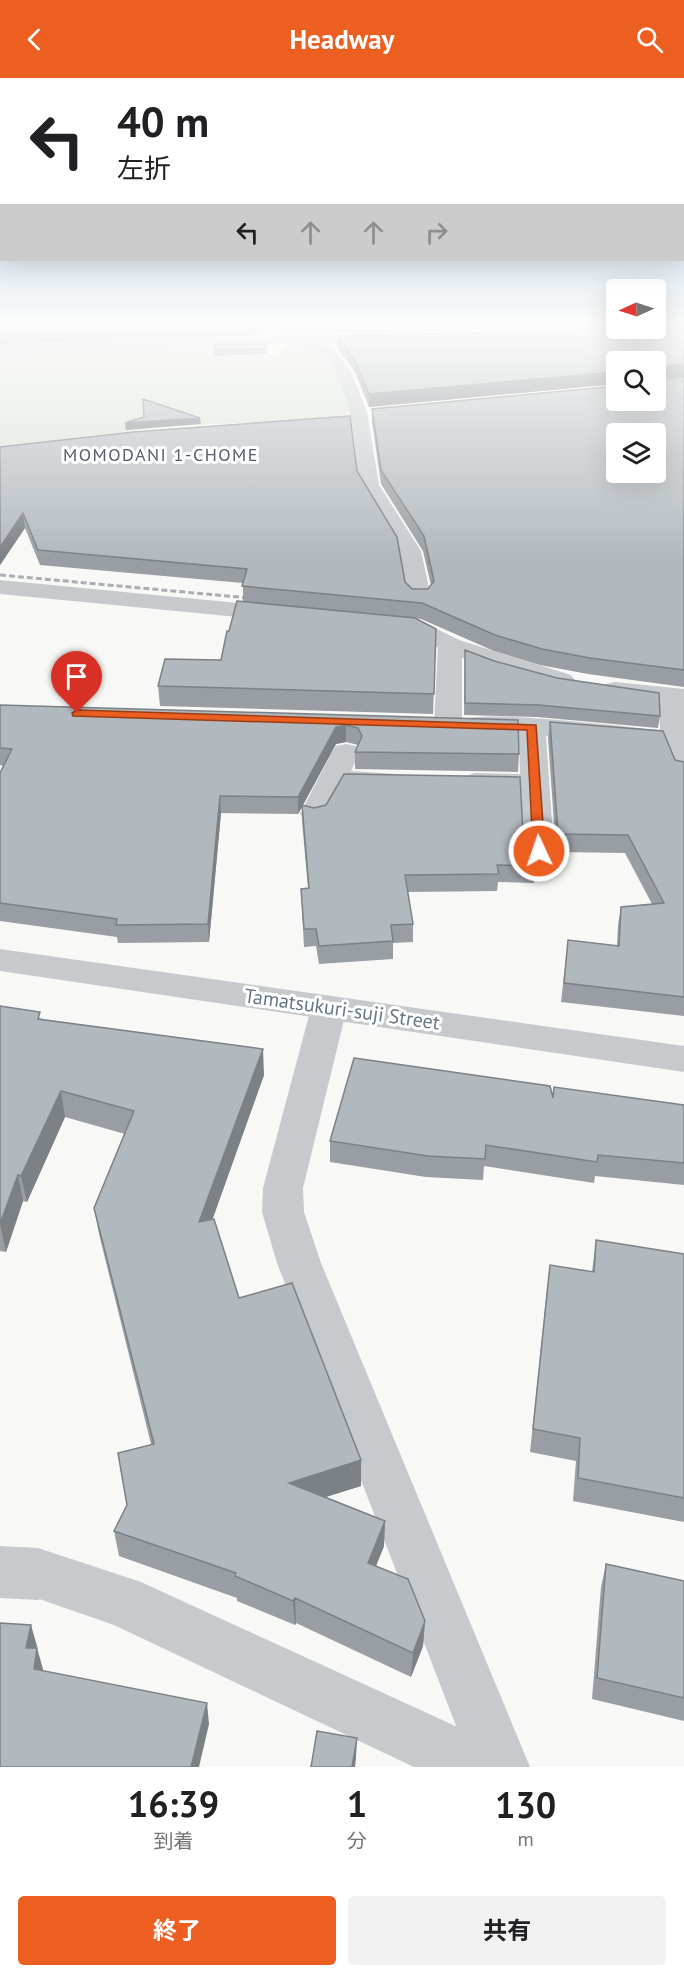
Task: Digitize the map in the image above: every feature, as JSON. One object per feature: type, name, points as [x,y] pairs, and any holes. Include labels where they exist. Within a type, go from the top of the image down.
[{"type":"street","points":[[356,404],[360,417],[369,485],[410,551],[419,597]]},
{"type":"street","points":[[283,428],[382,414]]},
{"type":"street","points":[[0,587],[304,617]]},
{"type":"street","points":[[409,627],[450,645],[555,679],[608,689],[678,696],[674,739],[684,770]]},
{"type":"street","points":[[450,645],[436,724],[532,727],[674,739]]},
{"type":"street","points":[[532,727],[539,851]]},
{"type":"street","points":[[315,814],[346,752]]},
{"type":"street","points":[[332,779],[416,781]]},
{"type":"street","points":[[452,782],[536,783]]},
{"type":"street","name":"Tamatsukuri-suji Street","points":[[0,960],[684,1059]]},
{"type":"street","points":[[329,1008],[283,1188],[283,1212],[299,1263],[501,1767]]},
{"type":"street","points":[[19,1573],[122,1601],[478,1767]]},
{"type":"shaded area","points":[[0,404],[350,404],[353,410],[340,417],[327,419],[170,426],[0,447]]},
{"type":"building","points":[[143,404],[157,404],[200,418],[125,423],[144,417]]},
{"type":"building","points":[[427,404],[606,404],[606,411],[666,411],[666,404],[684,404],[684,670],[590,658],[542,649],[495,635],[422,603],[242,586],[247,569],[38,550],[23,513],[0,547],[0,447],[133,432],[350,416],[357,471],[397,537],[405,582],[412,589],[428,589],[434,581],[424,536],[381,470],[372,409]]},
{"type":"building","points":[[237,601],[415,618],[436,629],[434,694],[158,686],[165,659],[221,660]]},
{"type":"building","points":[[465,650],[494,661],[557,678],[659,693],[660,716],[538,705],[465,703]]},
{"type":"building","points":[[0,705],[518,720],[519,754],[355,752],[362,736],[358,728],[346,725],[336,727],[298,797],[220,796],[208,924],[116,925],[117,919],[0,903],[0,773],[12,749],[0,748]]},
{"type":"building","points":[[550,722],[663,731],[675,760],[684,762],[684,997],[564,983],[568,940],[619,946],[621,907],[664,903],[628,835],[558,834]]},
{"type":"building","points":[[344,774],[520,777],[523,834],[528,842],[533,844],[536,866],[497,865],[499,874],[405,875],[413,924],[391,925],[393,941],[319,946],[316,929],[304,929],[301,889],[309,888],[302,805],[314,808],[326,805]]},
{"type":"building","points":[[0,1006],[40,1012],[38,1019],[263,1049],[199,1222],[214,1219],[239,1298],[292,1283],[361,1460],[289,1483],[385,1521],[368,1563],[408,1579],[425,1621],[413,1653],[295,1598],[293,1601],[235,1576],[236,1573],[114,1531],[127,1505],[118,1453],[154,1444],[94,1208],[134,1111],[61,1091],[21,1176],[18,1175],[0,1224]]},
{"type":"building","points":[[354,1058],[550,1086],[553,1098],[554,1087],[684,1105],[684,1163],[598,1155],[597,1162],[486,1145],[485,1159],[428,1156],[330,1141]]},
{"type":"building","points":[[596,1240],[684,1254],[684,1498],[578,1478],[580,1438],[533,1429],[550,1265],[594,1272]]},
{"type":"building","points":[[606,1564],[684,1581],[684,1698],[597,1678]]},
{"type":"building","points":[[0,1623],[31,1625],[26,1648],[37,1648],[34,1669],[207,1703],[191,1767],[0,1767]]},
{"type":"building","points":[[317,1731],[357,1738],[352,1767],[311,1767]]},
{"type":"railway","points":[[0,575],[260,599]]},
{"type":"district","name":"MOMODANI 1-CHOME","points":[[161,455]]},
{"type":"route","points":[[77,713],[532,727],[539,851]]}]
